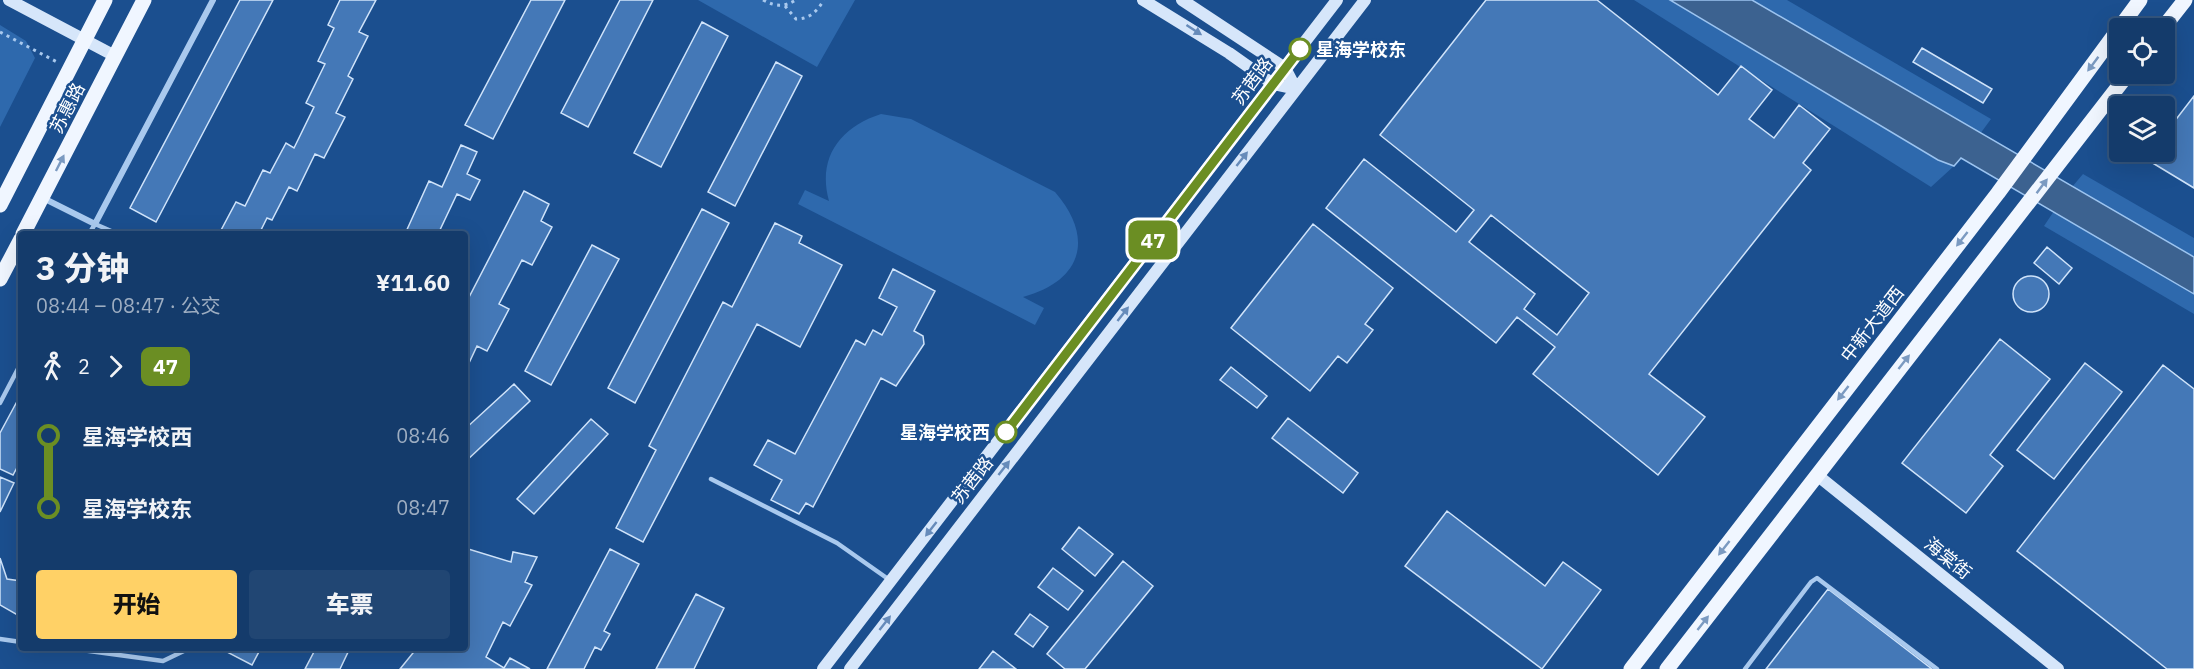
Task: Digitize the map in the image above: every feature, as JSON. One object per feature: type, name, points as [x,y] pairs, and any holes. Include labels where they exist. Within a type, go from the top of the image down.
[{"type":"main road","points":[[9,0],[115,56]]},
{"type":"main road","name":"苏惠路","points":[[0,205],[105,0]]},
{"type":"main road","name":"苏惠路","points":[[25,231],[144,0]]},
{"type":"main road","points":[[1143,0],[1229,53],[1273,84],[1296,89]]},
{"type":"main road","points":[[1182,0],[1285,68],[1296,89]]},
{"type":"main road","name":"苏茜路","points":[[823,669],[1337,0]]},
{"type":"main road","name":"苏茜路","points":[[850,669],[1365,0]]},
{"type":"main road","name":"中新大道西","points":[[1631,669],[1998,193],[2140,0]]},
{"type":"main road","points":[[2171,18],[2185,0]]},
{"type":"main road","points":[[1667,669],[2120,84]]},
{"type":"main road","points":[[0,279],[18,244]]},
{"type":"main road","name":"海棠街","points":[[1817,475],[2058,669]]},
{"type":"street","points":[[42,198],[94,224],[213,0]]},
{"type":"lane","points":[[90,231],[94,224],[111,231]]},
{"type":"lane","points":[[0,403],[18,369]]},
{"type":"lane","points":[[711,479],[837,543],[891,581]]},
{"type":"lane","points":[[1745,669],[1811,582],[1817,578],[1937,669]]},
{"type":"lane","points":[[0,639],[18,642]]},
{"type":"lane","points":[[89,651],[163,661],[184,651]]},
{"type":"path","points":[[763,0],[785,6],[796,19],[812,15],[824,0]]},
{"type":"path","points":[[785,6],[796,0]]},
{"type":"path","points":[[0,32],[70,69]]},
{"type":"shaded area","points":[[698,0],[855,0],[817,67]]},
{"type":"shaded area","points":[[1634,0],[1670,0],[1938,160],[1954,166],[1931,187]]},
{"type":"shaded area","points":[[1670,0],[1752,0],[2194,257],[2194,294],[1961,158],[1954,166],[1938,160]]},
{"type":"shaded area","points":[[1752,0],[1787,0],[1991,119],[1980,134]]},
{"type":"shaded area","points":[[0,25],[26,41],[35,58],[0,127]]},
{"type":"shaded area","points":[[881,114],[911,119],[1055,192],[1068,209],[1078,241],[1076,256],[1070,269],[1059,280],[1043,290],[1023,297],[1044,308],[1035,325],[798,204],[805,190],[829,201],[826,171],[835,146],[854,127]]},
{"type":"shaded area","points":[[2083,174],[2194,238],[2194,257],[2072,187]]},
{"type":"shaded area","points":[[2054,211],[2194,294],[2194,314],[2044,226]]},
{"type":"building","points":[[240,0],[273,0],[156,222],[130,208]]},
{"type":"building","points":[[340,0],[376,0],[359,32],[368,36],[348,76],[353,79],[336,113],[345,117],[324,158],[315,154],[297,191],[289,187],[272,220],[267,218],[260,231],[221,231],[236,202],[245,206],[263,170],[270,173],[286,143],[294,148],[314,107],[306,103],[325,64],[318,61],[334,28],[328,25]]},
{"type":"building","points":[[531,0],[565,0],[493,139],[465,125]]},
{"type":"building","points":[[620,0],[653,0],[588,127],[561,113]]},
{"type":"building","points":[[1486,0],[1597,0],[1718,95],[1741,66],[1772,90],[1749,119],[1774,138],[1799,105],[1830,129],[1803,163],[1811,170],[1649,374],[1705,417],[1658,475],[1533,374],[1555,347],[1517,317],[1496,343],[1326,208],[1364,159],[1456,232],[1474,210],[1380,135]],"holes":[[[1491,215],[1589,293],[1557,335],[1524,309],[1535,294],[1469,242]]]},
{"type":"building","points":[[702,22],[728,36],[661,167],[634,153]]},
{"type":"building","points":[[1922,48],[1992,89],[1983,103],[1913,62]]},
{"type":"building","points":[[776,62],[802,76],[735,206],[708,192]]},
{"type":"building","points":[[2194,96],[2194,188],[2151,162],[2175,162],[2175,121]]},
{"type":"building","points":[[461,145],[477,152],[467,174],[480,180],[470,200],[457,194],[439,231],[406,231],[429,181],[442,187]]},
{"type":"building","points":[[524,191],[549,204],[541,221],[552,227],[532,265],[522,260],[499,304],[509,309],[487,351],[477,346],[469,363],[468,299]]},
{"type":"building","points":[[702,209],[729,223],[635,403],[608,388]]},
{"type":"building","points":[[775,223],[802,236],[799,243],[842,265],[800,347],[757,324],[643,542],[616,528],[656,450],[649,446],[723,302],[732,307]]},
{"type":"building","points":[[1313,224],[1393,288],[1365,324],[1373,330],[1347,363],[1338,356],[1310,391],[1231,328]]},
{"type":"building","points":[[592,245],[619,259],[551,385],[525,371]]},
{"type":"building","points":[[2047,247],[2072,268],[2059,284],[2034,263]]},
{"type":"building","points":[[893,269],[935,291],[914,331],[923,336],[924,344],[896,386],[881,378],[813,507],[806,503],[799,514],[771,500],[782,480],[754,465],[768,440],[795,454],[856,340],[865,345],[873,330],[882,335],[897,307],[879,298]]},
{"type":"building","points":[[2031,276],[2043,282],[2049,294],[2043,306],[2031,312],[2019,306],[2013,294],[2019,282]]},
{"type":"building","points":[[2000,339],[2050,379],[1990,455],[2003,466],[1966,513],[1902,463]]},
{"type":"building","points":[[2085,363],[2122,392],[2054,479],[2017,450]]},
{"type":"building","points":[[2163,365],[2194,389],[2194,669],[2167,669],[2017,551]]},
{"type":"building","points":[[1231,367],[1267,396],[1257,408],[1220,380]]},
{"type":"building","points":[[514,384],[530,401],[468,459],[468,426]]},
{"type":"building","points":[[18,400],[18,466],[13,475],[0,469],[0,433]]},
{"type":"building","points":[[1288,418],[1358,473],[1343,493],[1272,438]]},
{"type":"building","points":[[591,419],[608,434],[534,514],[517,499]]},
{"type":"building","points":[[0,477],[14,483],[0,512]]},
{"type":"building","points":[[1447,511],[1545,586],[1563,562],[1601,590],[1542,669],[1405,566]]},
{"type":"building","points":[[1079,527],[1113,554],[1095,576],[1062,549]]},
{"type":"building","points":[[468,549],[511,562],[513,552],[537,557],[525,582],[532,585],[510,626],[503,622],[486,657],[504,668],[510,658],[530,669],[400,669],[415,651],[468,651]]},
{"type":"building","points":[[610,549],[639,564],[604,631],[610,634],[601,650],[595,647],[584,669],[547,669]]},
{"type":"building","points":[[0,558],[7,579],[18,581],[18,615],[0,605]]},
{"type":"building","points":[[1123,561],[1153,586],[1085,669],[1065,669],[1047,654]]},
{"type":"building","points":[[1053,568],[1083,591],[1068,610],[1038,587]]},
{"type":"building","points":[[1828,589],[1932,669],[1766,669]]},
{"type":"building","points":[[696,594],[724,608],[694,669],[656,669]]},
{"type":"building","points":[[1030,614],[1048,627],[1033,647],[1015,634]]},
{"type":"building","points":[[225,651],[259,651],[252,665]]},
{"type":"building","points":[[314,651],[349,651],[340,669],[305,669]]},
{"type":"building","points":[[993,651],[1016,669],[979,669]]},
{"type":"bus line","name":"47","points":[[1006,432],[1300,49]]},
{"type":"place","name":"星海学校东","points":[[1300,49]]},
{"type":"place","name":"星海学校西","points":[[1006,432]]}]
